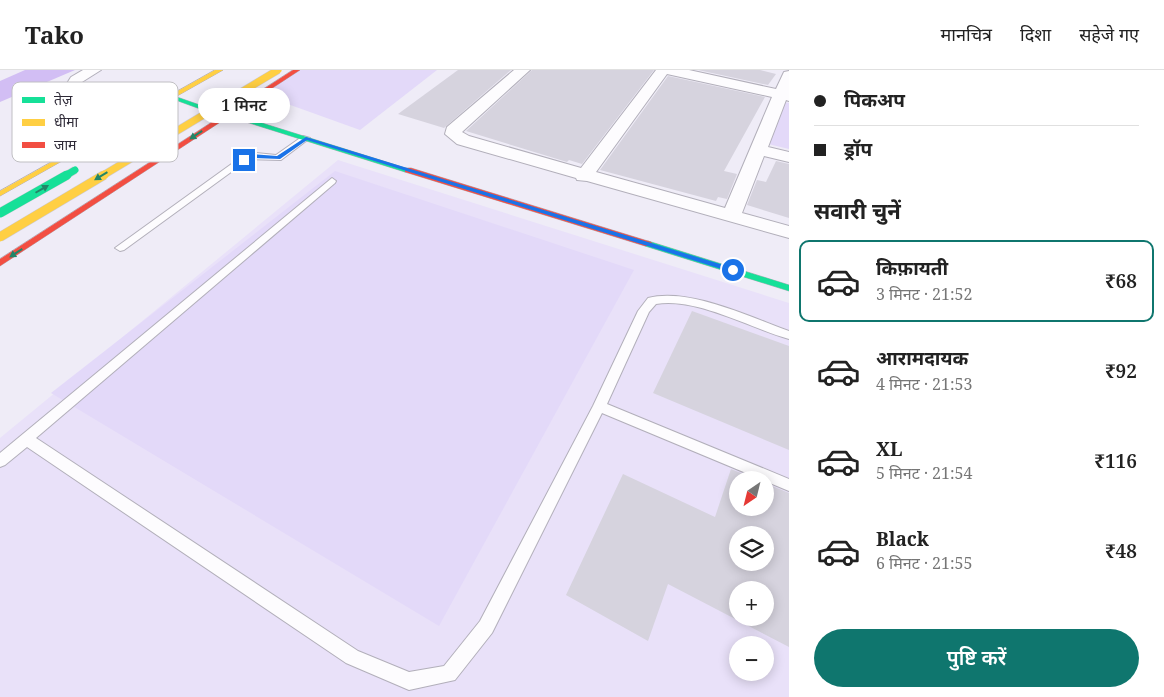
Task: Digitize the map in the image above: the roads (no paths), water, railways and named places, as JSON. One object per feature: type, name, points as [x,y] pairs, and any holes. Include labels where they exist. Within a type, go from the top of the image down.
[{"type":"main road","points":[[178,93],[220,70]]},
{"type":"main road","points":[[178,130],[278,70]]},
{"type":"main road","points":[[178,146],[297,70]]},
{"type":"main road","points":[[178,94],[789,278]]},
{"type":"main road","points":[[180,110],[206,95]]},
{"type":"main road","points":[[232,111],[306,138],[789,288]]},
{"type":"main road","points":[[0,194],[57,162]]},
{"type":"main road","points":[[0,237],[125,162]]},
{"type":"main road","points":[[0,263],[154,162]]},
{"type":"main road","points":[[0,213],[86,164]]},
{"type":"street","points":[[75,82],[94,70]]},
{"type":"street","points":[[523,70],[454,131],[453,134],[464,140],[584,176],[789,232]]},
{"type":"street","points":[[584,176],[663,70]]},
{"type":"street","points":[[669,70],[785,95]]},
{"type":"street","points":[[731,216],[758,150],[785,95],[789,75]]},
{"type":"street","points":[[758,150],[789,157]]},
{"type":"lane","points":[[120,248],[247,157],[278,158],[306,138]]},
{"type":"lane","points":[[0,461],[332,181]]},
{"type":"lane","points":[[26,439],[352,657],[409,681],[449,674],[486,627],[644,311],[652,301],[669,298],[691,301],[789,335]]},
{"type":"lane","points":[[598,406],[789,484]]}]
